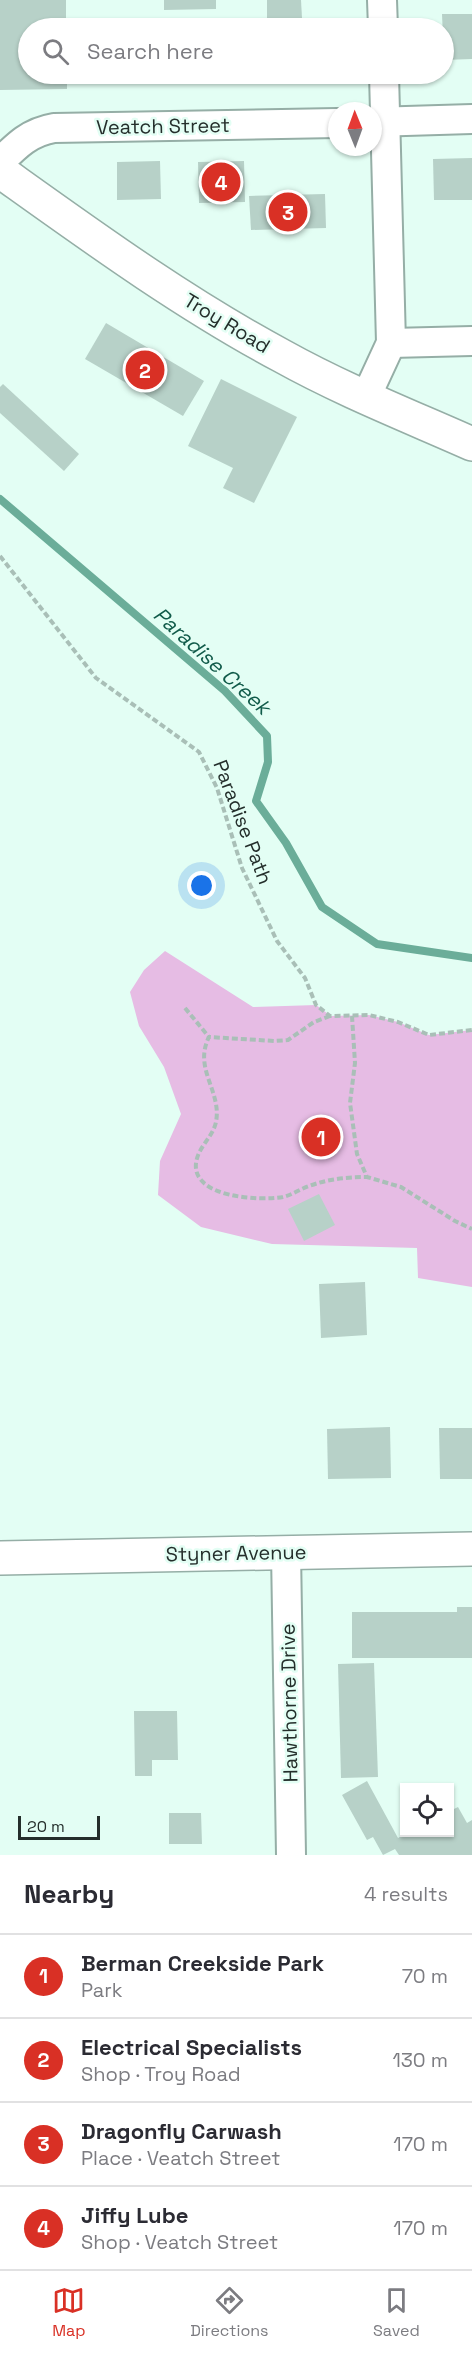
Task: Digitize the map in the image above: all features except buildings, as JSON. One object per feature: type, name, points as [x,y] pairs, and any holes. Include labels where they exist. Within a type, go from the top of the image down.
[{"type":"main road","name":"Troy Road","points":[[0,171],[83,231],[174,292],[282,357],[472,444]]},
{"type":"main road","name":"Styner Avenue","points":[[0,1558],[472,1549]]},
{"type":"street","points":[[382,0],[383,18]]},
{"type":"street","points":[[381,102],[383,84]]},
{"type":"street","points":[[382,122],[472,119]]},
{"type":"street","name":"Veatch Street","points":[[0,162],[26,137],[41,130],[54,128],[328,123]]},
{"type":"street","points":[[366,397],[391,343],[381,156]]},
{"type":"street","points":[[391,343],[472,341]]},
{"type":"street","name":"Hawthorne Drive","points":[[286,1552],[291,1855]]},
{"type":"path","name":"Paradise Path","points":[[0,556],[96,678],[199,752],[217,788],[242,867],[277,941],[305,978],[316,1005],[330,1016]]},
{"type":"path","points":[[185,1008],[209,1037],[288,1040],[314,1022],[330,1016],[369,1015],[398,1022],[429,1035],[472,1030]]},
{"type":"path","points":[[352,1016],[355,1063],[350,1103],[357,1154],[367,1177]]},
{"type":"path","points":[[209,1037],[205,1045],[203,1066],[215,1106],[216,1121],[196,1163],[199,1179],[213,1190],[249,1197],[270,1198],[286,1196],[308,1186],[343,1177],[367,1177],[401,1187],[455,1221],[472,1228]]},
{"type":"shaded area","points":[[165,951],[253,1007],[316,1005],[331,1016],[369,1015],[398,1022],[429,1035],[472,1030],[472,1287],[418,1278],[417,1248],[272,1244],[201,1227],[158,1195],[160,1161],[181,1114],[164,1067],[139,1026],[130,992],[144,970]]},
{"type":"waterway","name":"Paradise Creek","points":[[0,499],[225,691],[267,736],[268,762],[256,801],[286,843],[322,907],[377,944],[472,958]]},
{"type":"place","name":"Jiffy Lube","points":[[221,182]]},
{"type":"place","name":"Dragonfly Carwash","points":[[288,212]]},
{"type":"place","name":"Electrical Specialists","points":[[145,370]]},
{"type":"place","name":"Berman Creekside Park","points":[[321,1137]]}]
